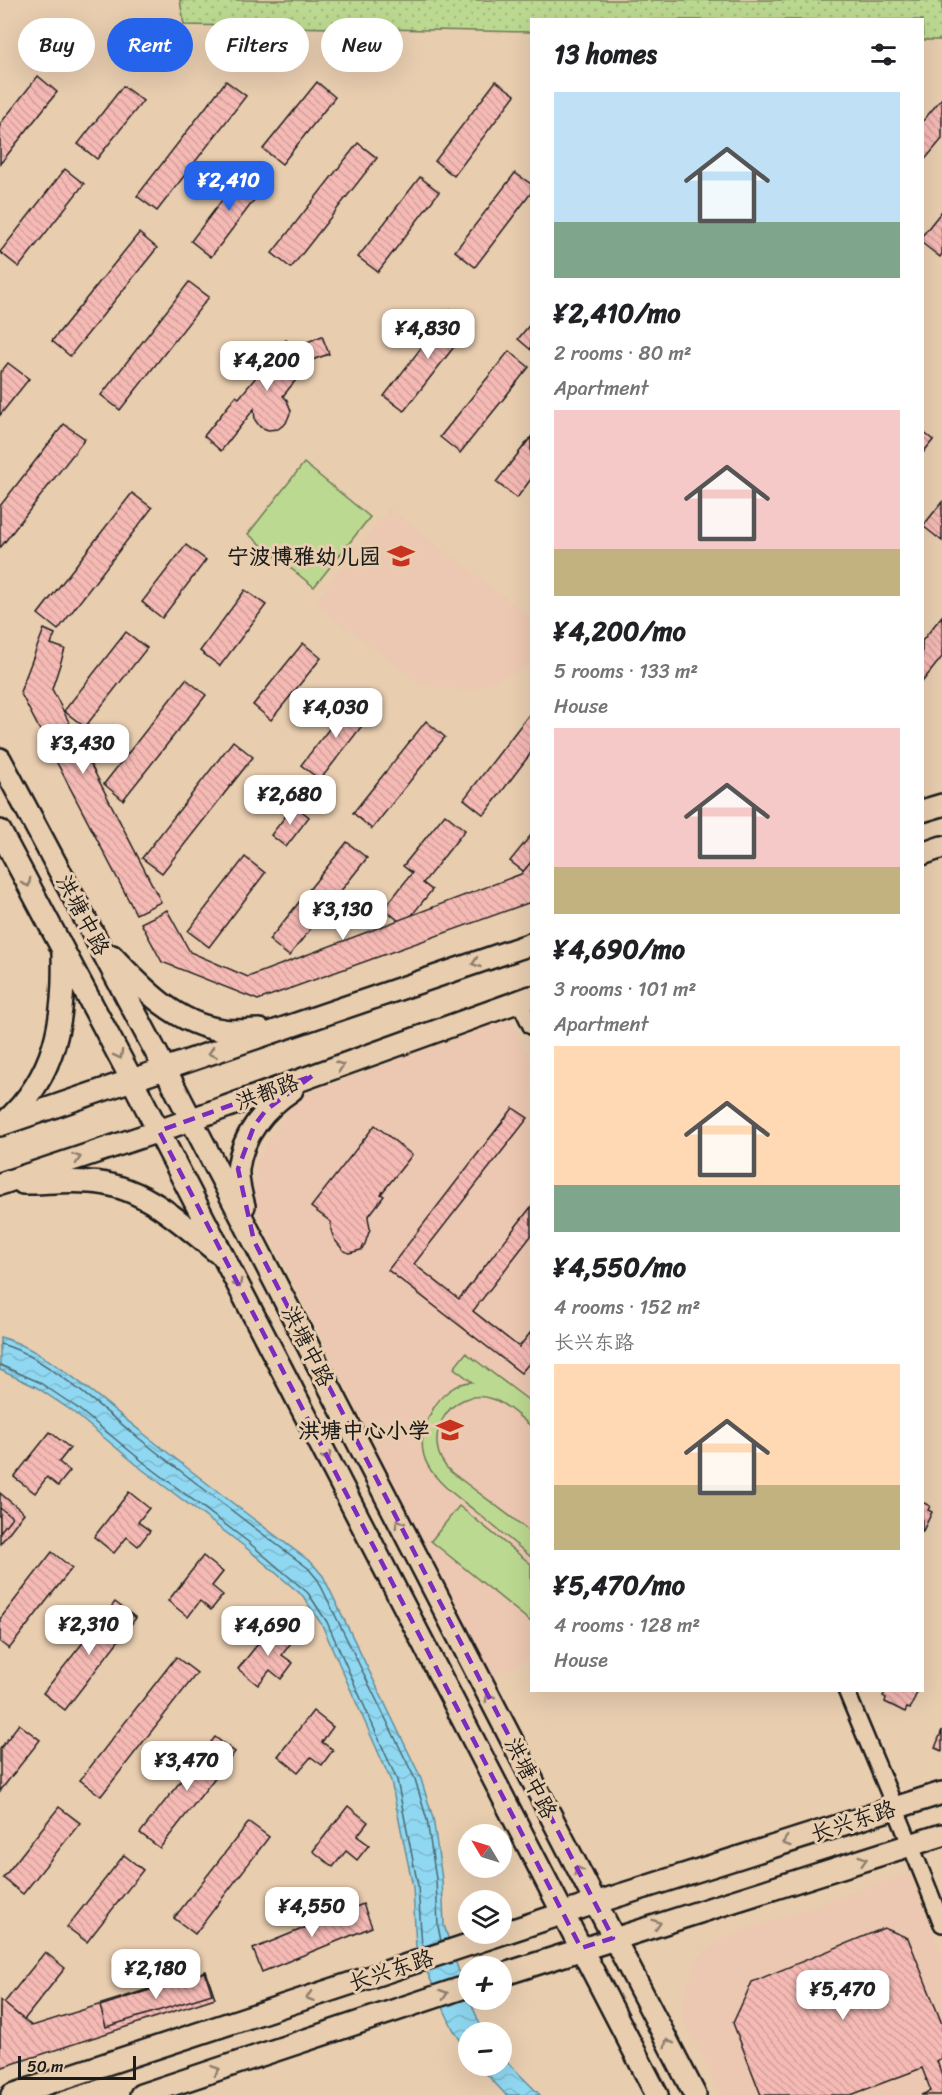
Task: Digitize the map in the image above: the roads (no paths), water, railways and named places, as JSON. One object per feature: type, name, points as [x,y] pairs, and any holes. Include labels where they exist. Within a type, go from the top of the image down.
[{"type":"main road","name":"洪塘中路","points":[[0,759],[165,1069],[695,2095]]},
{"type":"main road","points":[[924,810],[942,805]]},
{"type":"main road","name":"洪塘中路","points":[[0,831],[159,1131],[657,2095]]},
{"type":"main road","points":[[924,853],[942,847]]},
{"type":"main road","points":[[95,939],[145,990],[171,1010],[194,1022],[222,1030],[278,1030]]},
{"type":"main road","points":[[1,1125],[530,944]]},
{"type":"main road","points":[[1,1125],[18,1111],[37,1086],[50,1059],[64,991],[63,950]]},
{"type":"main road","name":"洪都路","points":[[1,1184],[159,1131],[525,999]]},
{"type":"main road","points":[[254,1241],[240,1192],[238,1170],[245,1145],[254,1126],[266,1110],[312,1076]]},
{"type":"main road","points":[[1,1184],[90,1182],[124,1188],[155,1203],[225,1260]]},
{"type":"main road","name":"长兴东路","points":[[12,2095],[595,1903],[942,1793]]},
{"type":"main road","name":"长兴东路","points":[[512,1971],[942,1835]]},
{"type":"main road","name":"长兴东路","points":[[141,2095],[458,1989]]},
{"type":"street","points":[[525,999],[530,1022]]},
{"type":"street","points":[[847,1692],[894,1808],[912,1844],[942,1924]]},
{"type":"water","points":[[0,1337],[18,1343],[56,1365],[312,1563],[323,1576],[420,1776],[433,1818],[442,1879],[444,1925],[458,1969],[458,2010],[474,2010],[479,2022],[458,2022],[458,2037],[416,1948],[413,1887],[391,1781],[322,1625],[303,1596],[244,1546],[143,1470],[72,1411],[36,1387],[0,1370]]},
{"type":"water","points":[[512,2067],[540,2095],[506,2095],[488,2076],[512,2076]]},
{"type":"place","name":"宁波博雅幼儿园","points":[[401,556]]},
{"type":"place","name":"洪塘中心小学","points":[[450,1430]]}]
